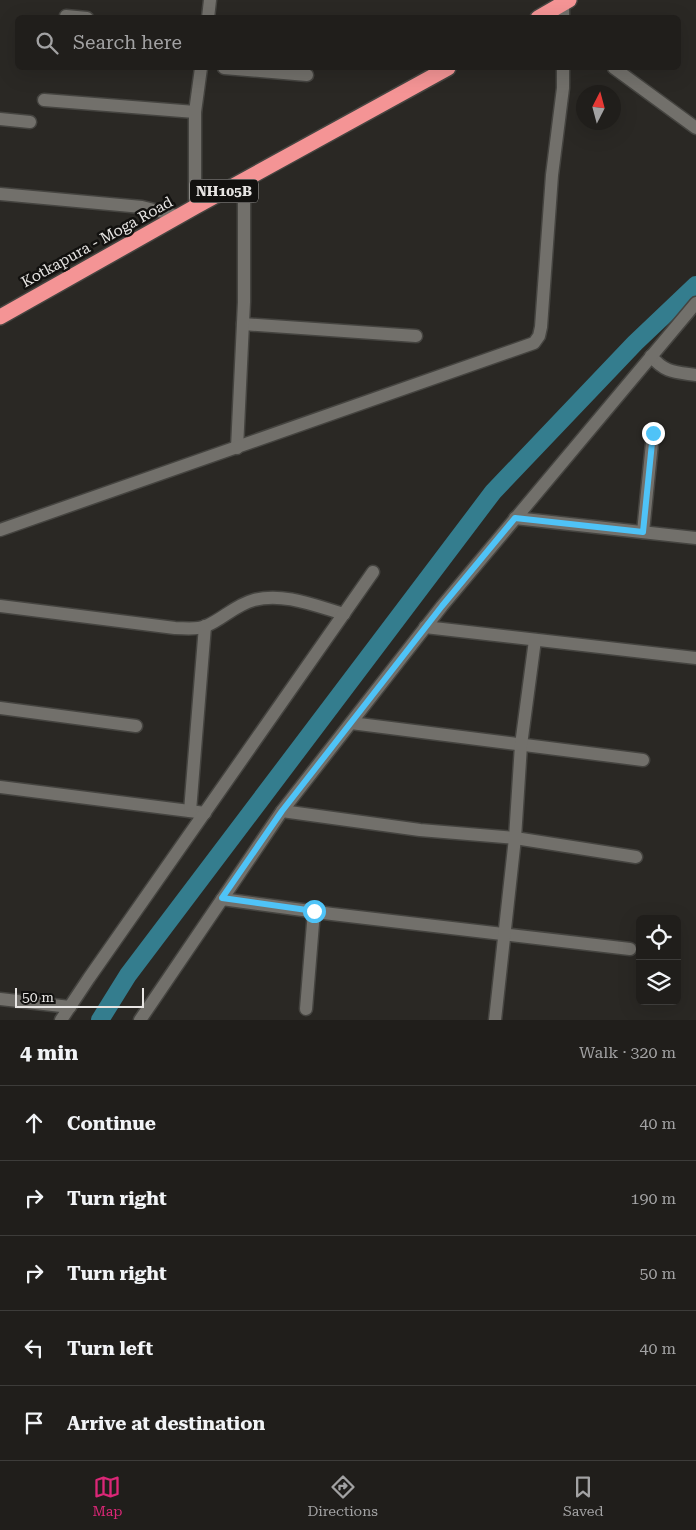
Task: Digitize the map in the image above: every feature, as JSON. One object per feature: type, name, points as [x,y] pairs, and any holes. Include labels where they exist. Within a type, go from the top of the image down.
[{"type":"highway","points":[[545,15],[565,7]]},
{"type":"highway","name":"Kotkapura - Moga Road","points":[[0,317],[178,216],[444,70]]},
{"type":"street","points":[[208,15],[210,0]]},
{"type":"street","points":[[195,207],[195,112],[201,70]]},
{"type":"street","points":[[248,70],[307,75]]},
{"type":"street","points":[[0,530],[534,343],[539,336],[541,326],[552,174],[563,70]]},
{"type":"street","points":[[617,70],[696,128]]},
{"type":"street","points":[[44,100],[195,112]]},
{"type":"street","points":[[0,119],[30,122]]},
{"type":"street","points":[[237,448],[243,324],[244,180]]},
{"type":"street","points":[[0,194],[142,207],[178,216]]},
{"type":"street","points":[[140,1020],[282,811],[350,723],[425,627],[696,303]]},
{"type":"street","points":[[243,324],[416,336]]},
{"type":"street","points":[[651,356],[659,366],[667,370],[696,375]]},
{"type":"street","points":[[643,532],[653,433]]},
{"type":"street","points":[[515,518],[696,538]]},
{"type":"street","points":[[62,1020],[373,572]]},
{"type":"street","points":[[0,606],[175,628],[206,626],[254,600],[275,597],[344,614]]},
{"type":"street","points":[[190,812],[206,626]]},
{"type":"street","points":[[425,627],[696,658]]},
{"type":"street","points":[[495,1020],[515,838],[521,745],[535,640]]},
{"type":"street","points":[[0,708],[136,726]]},
{"type":"street","points":[[350,723],[643,760]]},
{"type":"street","points":[[0,787],[205,813]]},
{"type":"street","points":[[282,811],[420,830],[515,838],[636,857]]},
{"type":"street","points":[[222,898],[630,949]]},
{"type":"street","points":[[306,1009],[314,911]]},
{"type":"street","points":[[0,999],[70,1007]]},
{"type":"waterway","points":[[100,1020],[128,975],[493,492],[635,343],[696,285]]},
{"type":"route","points":[[314,911],[222,898],[282,811],[442,606],[515,518],[643,532],[653,433]]}]
